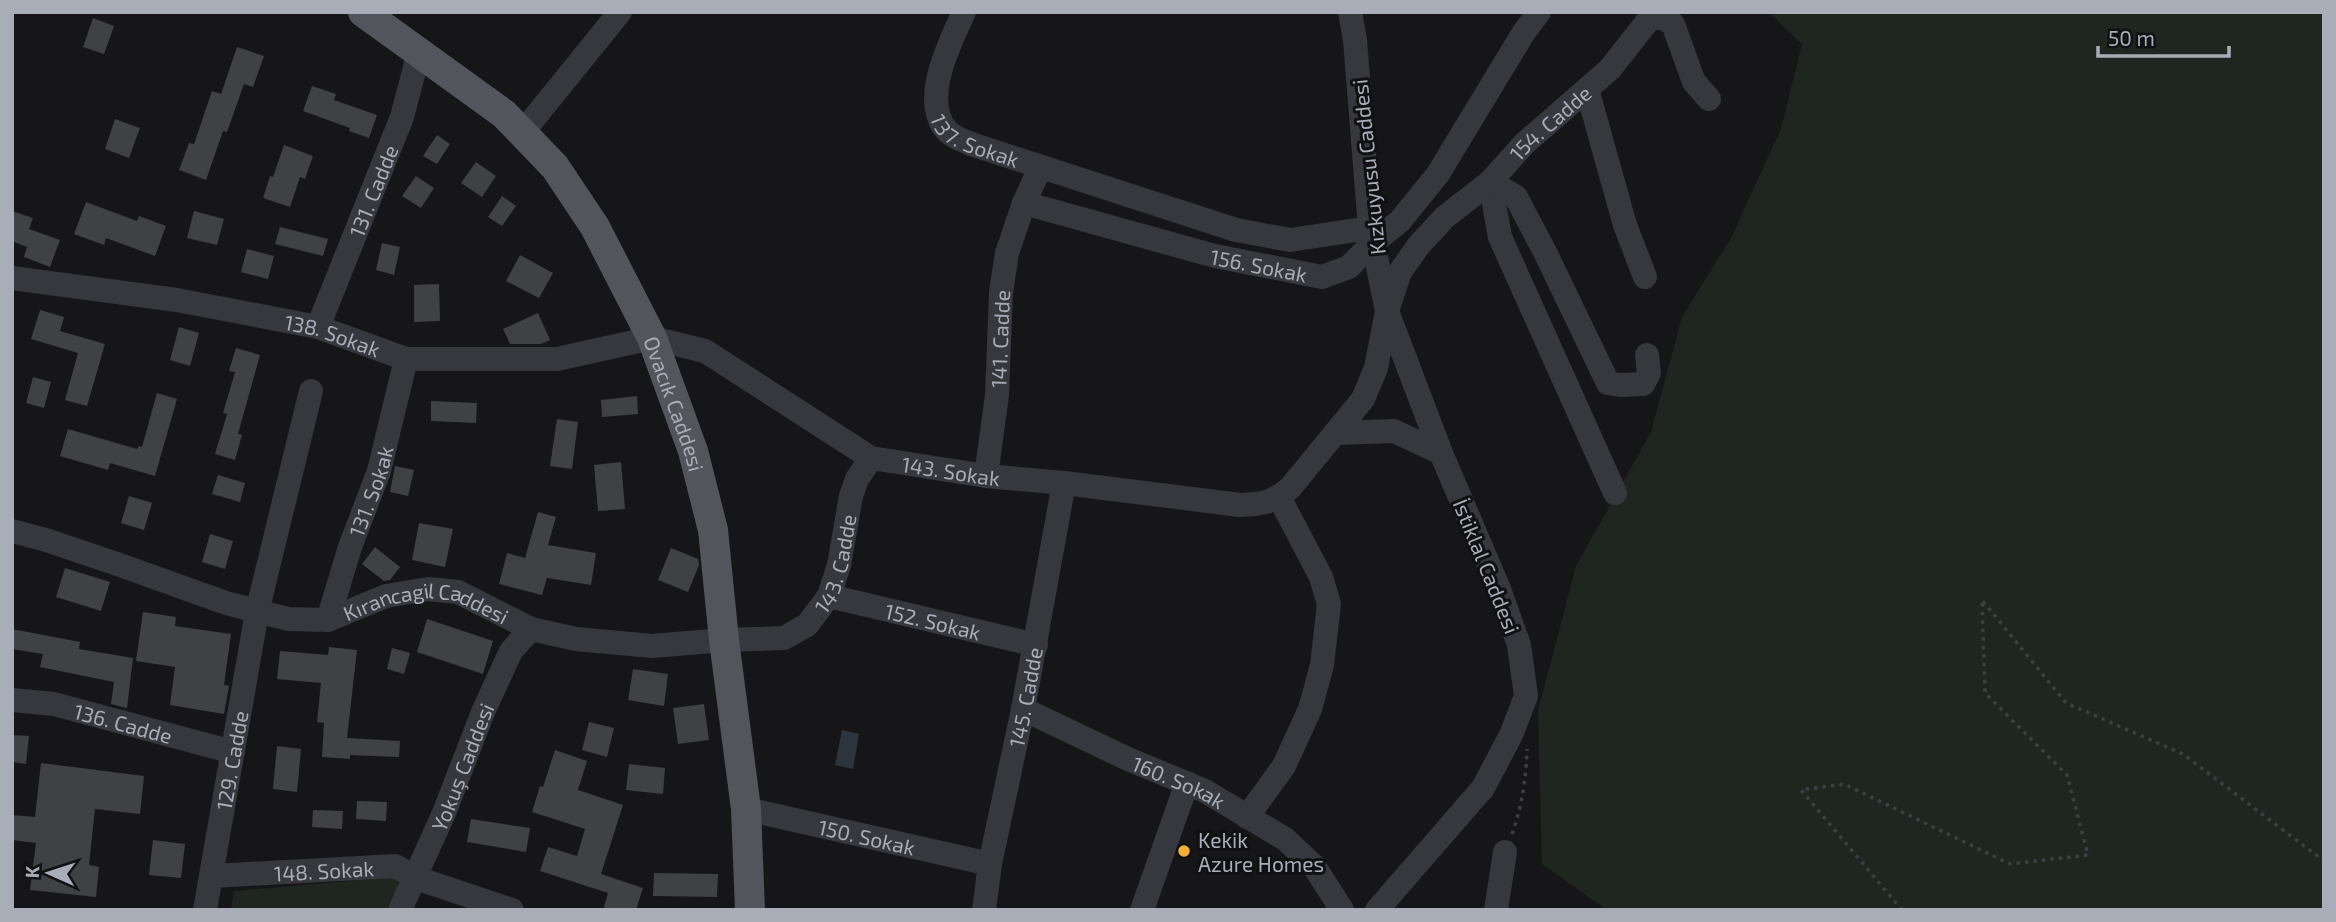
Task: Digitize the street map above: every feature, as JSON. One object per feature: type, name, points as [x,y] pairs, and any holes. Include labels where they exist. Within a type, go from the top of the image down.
[{"type":"main road","name":"Ovacık Caddesi","points":[[363,12],[505,114],[555,167],[595,227],[652,338],[693,451],[713,530],[746,809],[750,910]]},
{"type":"street","points":[[522,133],[620,12]]},
{"type":"street","name":"137. Sokak","points":[[964,12],[944,55],[936,85],[938,114],[948,132],[971,144],[1040,168],[1236,230],[1290,240],[1371,236]]},
{"type":"street","name":"Kızkuyusu Caddesi","points":[[1279,497],[1290,488],[1363,398],[1376,368],[1387,311],[1371,236],[1355,40],[1350,12]]},
{"type":"street","name":"156. Sokak","points":[[1024,203],[1215,256],[1322,277],[1349,267],[1371,236],[1400,221],[1438,174],[1524,32],[1539,12]]},
{"type":"street","name":"154. Cadde","points":[[1387,311],[1400,272],[1419,245],[1445,217],[1490,182],[1524,144],[1610,69],[1652,15],[1673,24],[1694,82],[1709,99]]},
{"type":"street","name":"131. Cadde","points":[[318,327],[402,117],[419,52]]},
{"type":"street","points":[[1587,89],[1625,225],[1645,277]]},
{"type":"street","name":"141. Cadde","points":[[985,476],[997,395],[1001,292],[1007,253],[1024,203],[1040,168]]},
{"type":"street","points":[[1490,182],[1516,197],[1608,383],[1643,384],[1649,373],[1647,355]]},
{"type":"street","points":[[1490,182],[1500,237],[1615,493]]},
{"type":"street","name":"138. Sokak","points":[[12,278],[177,300],[318,327],[406,359],[557,359],[652,338]]},
{"type":"street","name":"İstiklal Caddesi","points":[[1377,910],[1483,788],[1511,736],[1526,696],[1519,645],[1499,589],[1441,453],[1387,311]]},
{"type":"street","name":"143. Sokak","points":[[652,338],[705,351],[871,458],[985,476],[1240,505],[1264,504],[1279,497]]},
{"type":"street","name":"131. Sokak","points":[[328,620],[379,471],[406,359]]},
{"type":"street","name":"129. Cadde","points":[[205,910],[257,612],[312,391]]},
{"type":"street","points":[[1336,433],[1394,431],[1441,453]]},
{"type":"street","name":"143. Cadde","points":[[724,639],[784,638],[807,625],[829,596],[839,565],[851,496],[857,479],[871,458]]},
{"type":"street","name":"145. Cadde","points":[[984,910],[990,864],[1036,645],[1064,483]]},
{"type":"street","points":[[1247,817],[1284,766],[1310,709],[1322,665],[1329,604],[1321,577],[1279,497]]},
{"type":"street","name":"Kırancagil Caddesi","points":[[12,531],[58,544],[226,603],[288,619],[328,620],[386,596],[428,589],[458,592],[531,629],[576,639],[652,646],[724,639]]},
{"type":"street","name":"152. Sokak","points":[[829,596],[1036,645]]},
{"type":"street","name":"Yokuş Caddesi","points":[[400,910],[444,813],[482,712],[511,651],[531,629]]},
{"type":"street","name":"136. Cadde","points":[[12,700],[54,704],[233,752]]},
{"type":"street","name":"160. Sokak","points":[[1023,709],[1128,759],[1205,791],[1285,839],[1314,866],[1342,910]]},
{"type":"street","points":[[1142,910],[1187,783]]},
{"type":"street","name":"150. Sokak","points":[[746,809],[990,864]]},
{"type":"street","points":[[1496,910],[1505,852]]},
{"type":"street","name":"148. Sokak","points":[[212,876],[395,866],[416,878],[513,910]]},
{"type":"path","points":[[1902,910],[1801,790],[1844,784],[2010,863],[2088,855],[2067,775],[1985,693],[1982,600],[2066,703],[2183,754],[2324,861]]},
{"type":"path","points":[[1505,852],[1520,812],[1527,747]]},
{"type":"shaded area","points":[[1768,12],[2324,12],[2324,910],[1607,910],[1542,864],[1538,711],[1576,566],[1651,432],[1682,317],[1731,238],[1781,129],[1802,44]]},
{"type":"shaded area","points":[[842,730],[859,734],[853,769],[835,765]]},
{"type":"shaded area","points":[[396,877],[399,888],[389,910],[231,910],[234,891]]},
{"type":"building","points":[[93,18],[114,26],[104,54],[83,47]]},
{"type":"building","points":[[237,47],[264,56],[253,87],[244,84],[227,132],[223,131],[206,180],[179,170],[189,143],[194,144],[212,91],[221,94]]},
{"type":"building","points":[[312,86],[336,94],[334,100],[377,115],[369,138],[303,111]]},
{"type":"building","points":[[115,119],[140,128],[129,158],[105,149]]},
{"type":"building","points":[[437,135],[450,144],[437,164],[423,156]]},
{"type":"building","points":[[284,145],[313,156],[305,179],[300,177],[290,207],[263,198]]},
{"type":"building","points":[[476,162],[496,176],[482,197],[461,183]]},
{"type":"building","points":[[416,176],[434,188],[421,208],[402,196]]},
{"type":"building","points":[[502,196],[516,206],[502,226],[488,217]]},
{"type":"building","points":[[86,202],[137,221],[139,216],[166,226],[155,256],[106,238],[104,245],[74,234]]},
{"type":"building","points":[[12,211],[33,218],[29,229],[60,240],[50,267],[24,257],[27,247],[12,241]]},
{"type":"building","points":[[194,211],[224,219],[217,245],[187,238]]},
{"type":"building","points":[[280,227],[328,239],[323,256],[275,244]]},
{"type":"building","points":[[382,243],[400,247],[394,275],[376,270]]},
{"type":"building","points":[[247,249],[274,256],[268,279],[241,272]]},
{"type":"building","points":[[520,255],[553,273],[539,298],[506,281]]},
{"type":"building","points":[[439,284],[440,321],[414,322],[414,285]]},
{"type":"building","points":[[40,310],[64,317],[60,331],[105,344],[87,406],[65,400],[78,353],[31,339]]},
{"type":"building","points":[[538,313],[550,340],[541,344],[510,344],[503,329]]},
{"type":"building","points":[[179,327],[199,333],[190,366],[170,360]]},
{"type":"building","points":[[236,348],[260,355],[238,434],[242,435],[235,460],[215,454],[227,414],[223,413],[235,372],[229,371]]},
{"type":"building","points":[[33,377],[51,382],[44,408],[26,403]]},
{"type":"building","points":[[157,393],[177,399],[155,476],[110,463],[108,470],[60,456],[68,429],[137,449],[142,447]]},
{"type":"building","points":[[637,396],[638,414],[602,417],[601,400]]},
{"type":"building","points":[[431,401],[477,403],[476,423],[431,421]]},
{"type":"building","points":[[557,419],[578,422],[572,469],[550,466]]},
{"type":"building","points":[[621,462],[625,509],[598,511],[594,465]]},
{"type":"building","points":[[395,466],[414,470],[408,496],[390,492]]},
{"type":"building","points":[[218,475],[245,483],[240,502],[212,494]]},
{"type":"building","points":[[129,496],[152,503],[144,530],[121,523]]},
{"type":"building","points":[[538,512],[556,517],[548,545],[596,553],[591,585],[547,578],[542,595],[499,584],[507,553],[525,558]]},
{"type":"building","points":[[419,523],[453,529],[445,567],[412,560]]},
{"type":"building","points":[[210,534],[233,541],[225,569],[202,562]]},
{"type":"building","points":[[375,547],[400,567],[390,580],[384,581],[362,564]]},
{"type":"building","points":[[671,548],[698,559],[699,565],[688,592],[658,580]]},
{"type":"building","points":[[65,568],[110,582],[101,611],[56,597]]},
{"type":"building","points":[[143,612],[176,617],[175,626],[231,634],[224,685],[229,686],[224,714],[170,705],[175,667],[136,661]]},
{"type":"building","points":[[427,619],[493,641],[483,674],[417,652]]},
{"type":"building","points":[[12,629],[80,642],[79,649],[133,658],[127,708],[111,704],[114,682],[40,667],[43,654],[12,649]]},
{"type":"building","points":[[329,647],[357,650],[347,738],[400,741],[399,757],[322,757],[324,723],[317,722],[321,683],[277,679],[280,651],[328,655]]},
{"type":"building","points":[[392,648],[410,653],[404,674],[387,669]]},
{"type":"building","points":[[633,669],[668,674],[664,706],[628,700]]},
{"type":"building","points":[[704,704],[709,740],[678,744],[673,708]]},
{"type":"building","points":[[589,722],[614,728],[607,757],[582,750]]},
{"type":"building","points":[[12,735],[29,736],[26,764],[12,762]]},
{"type":"building","points":[[277,746],[301,749],[297,792],[273,789]]},
{"type":"building","points":[[555,750],[587,761],[578,790],[623,805],[601,874],[643,888],[636,910],[603,910],[608,893],[540,871],[548,847],[577,856],[585,829],[532,812]]},
{"type":"building","points":[[41,763],[144,776],[140,814],[95,809],[89,865],[99,867],[96,897],[30,890],[36,843],[12,840],[12,815],[35,817]]},
{"type":"building","points":[[629,764],[665,768],[663,794],[626,790]]},
{"type":"building","points":[[357,801],[387,802],[386,821],[356,819]]},
{"type":"building","points":[[313,810],[343,811],[342,829],[312,827]]},
{"type":"building","points":[[471,819],[530,828],[526,852],[467,842]]},
{"type":"building","points":[[153,840],[185,844],[181,878],[149,875]]},
{"type":"building","points":[[654,873],[718,874],[717,897],[653,896]]},
{"type":"place","name":"Kekik Azure Homes","points":[[1184,851]]}]
